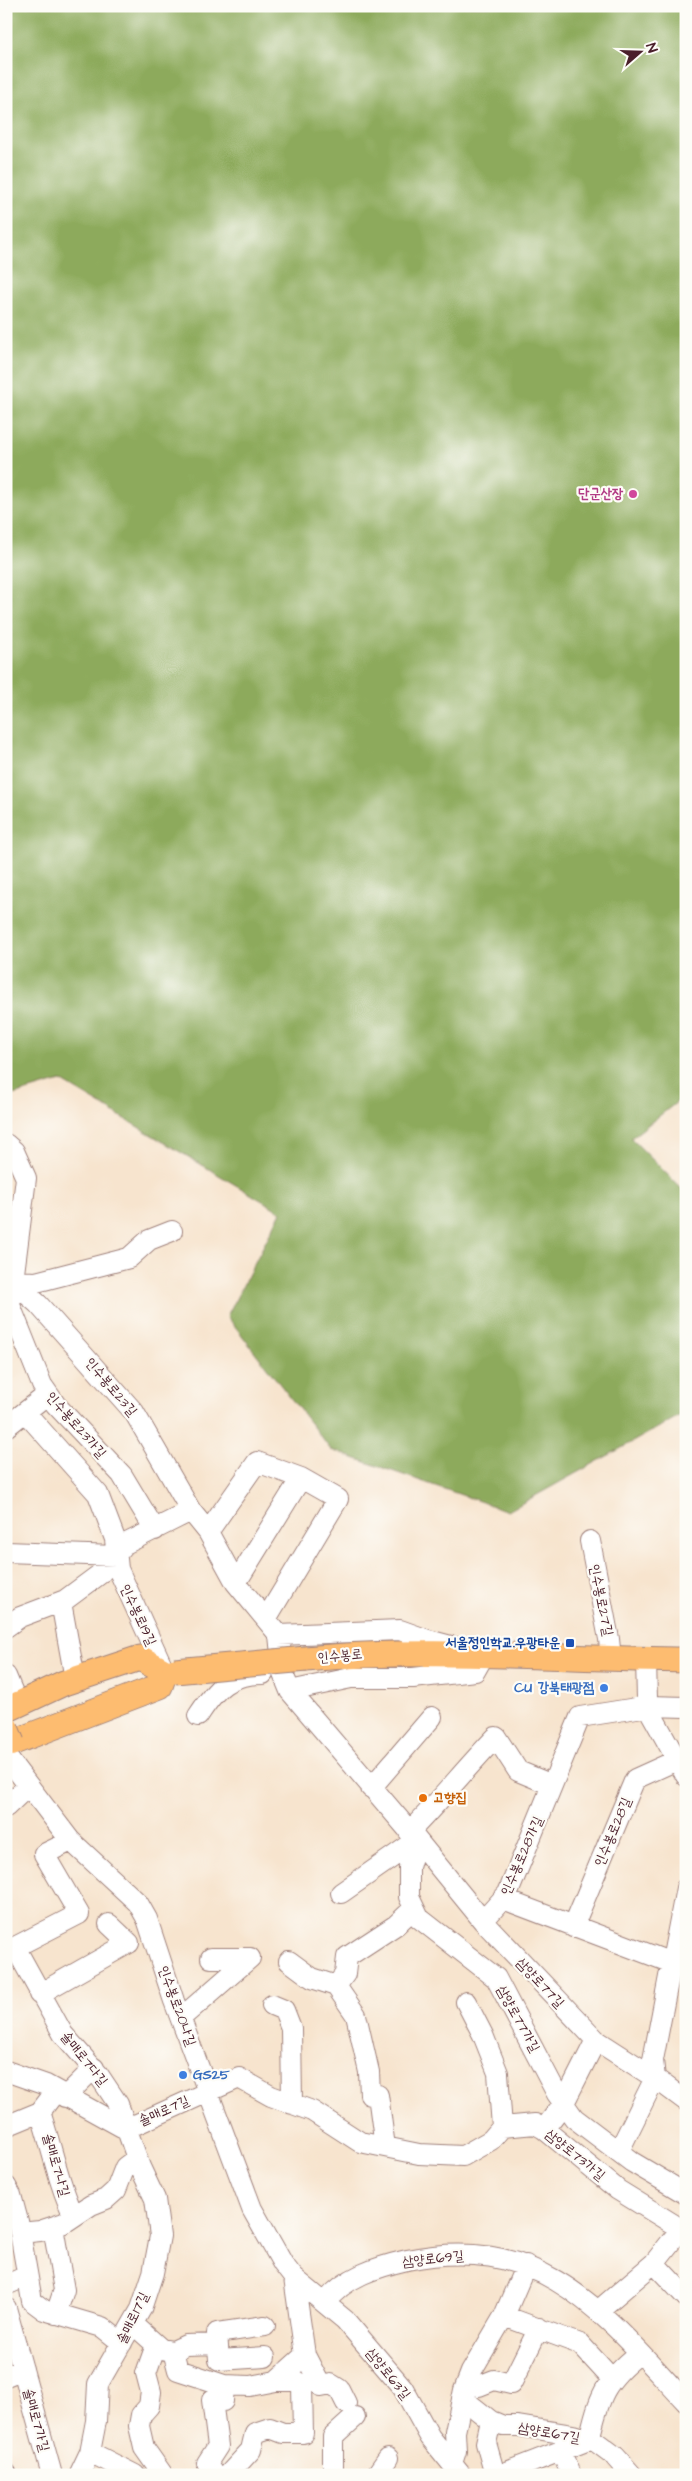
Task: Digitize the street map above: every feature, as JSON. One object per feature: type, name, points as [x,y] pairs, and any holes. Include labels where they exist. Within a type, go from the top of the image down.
[{"type":"main road","name":"인수봉로","points":[[170,1672],[357,1654],[427,1652],[611,1660],[686,1660]]},
{"type":"main road","points":[[7,1741],[160,1686],[170,1672],[140,1658],[75,1679],[12,1707]]},
{"type":"street","points":[[6,1144],[14,1151],[26,1178],[12,1281],[36,1282],[129,1258],[149,1240],[172,1231]]},
{"type":"street","name":"인수봉로23가길","points":[[12,1281],[10,1305],[42,1385],[96,1450],[122,1475],[154,1530]]},
{"type":"street","name":"인수봉로23길","points":[[12,1281],[38,1304],[134,1412],[191,1511],[208,1532],[236,1583],[279,1635]]},
{"type":"street","points":[[6,1427],[48,1394]]},
{"type":"street","name":"인수봉로23가길","points":[[25,1412],[98,1494],[115,1539],[115,1556]]},
{"type":"street","points":[[208,1532],[256,1462],[301,1478],[338,1499],[266,1619]]},
{"type":"street","points":[[236,1583],[301,1478]]},
{"type":"street","points":[[6,1627],[20,1618],[61,1602],[100,1574],[126,1544],[191,1511]]},
{"type":"street","name":"인수봉로27길","points":[[590,1541],[609,1639],[611,1660]]},
{"type":"street","points":[[6,1552],[115,1556]]},
{"type":"street","name":"인수봉로19길","points":[[115,1556],[118,1569],[138,1618],[170,1672]]},
{"type":"street","points":[[61,1602],[75,1679]]},
{"type":"street","points":[[198,1716],[214,1691],[229,1680],[250,1674],[287,1683],[351,1678],[413,1678],[475,1671],[484,1655],[428,1640],[400,1630],[279,1635],[287,1683],[371,1788],[413,1836]]},
{"type":"street","name":"인수봉로28길","points":[[573,1927],[635,1779],[683,1765],[649,1706],[646,1660]]},
{"type":"street","points":[[6,1676],[12,1707]]},
{"type":"street","name":"인수봉로28가길","points":[[483,1921],[503,1899],[580,1717],[649,1706],[686,1707]]},
{"type":"street","points":[[371,1788],[432,1717]]},
{"type":"street","name":"삼양로77가길","points":[[341,1893],[413,1836],[450,1790],[457,1778],[496,1737],[518,1771],[552,1785]]},
{"type":"street","name":"인수봉로20나길","points":[[7,1741],[28,1786],[71,1841],[138,1903],[147,1919],[181,2018],[252,2209],[283,2264],[294,2278],[326,2303]]},
{"type":"street","points":[[6,1807],[28,1786]]},
{"type":"street","name":"삼양로77가길","points":[[413,1836],[409,1867],[409,1897],[418,1918],[496,1978],[574,2118],[632,2162],[686,2194]]},
{"type":"street","name":"삼양로77길","points":[[413,1836],[483,1921],[564,2009],[596,2040],[655,2078],[686,2101]]},
{"type":"street","name":"솔매로7다길","points":[[71,1841],[44,1854],[80,1914],[15,1947],[39,1994],[63,2034],[94,2068],[118,2104],[127,2126]]},
{"type":"street","points":[[619,2151],[655,2078],[653,2060],[672,1964],[681,1940],[686,1888]]},
{"type":"street","points":[[503,1899],[672,1964]]},
{"type":"street","points":[[336,1986],[345,1974],[346,1957],[396,1925],[414,1908]]},
{"type":"street","points":[[39,1994],[128,1944],[109,1924]]},
{"type":"street","points":[[181,2018],[250,1958],[211,1958]]},
{"type":"street","points":[[289,1961],[312,1978],[336,1986],[356,2016],[369,2072],[370,2095],[378,2095],[385,2147]]},
{"type":"street","points":[[209,2090],[239,2078],[271,2096],[312,2111],[360,2142],[419,2154],[463,2156],[492,2140],[502,2127],[498,2073],[483,2035],[466,2002]]},
{"type":"street","points":[[272,2005],[284,2010],[291,2028],[292,2104]]},
{"type":"street","points":[[544,2129],[564,2103],[596,2040]]},
{"type":"street","points":[[6,2126],[40,2112],[94,2068]]},
{"type":"street","name":"솔매로7길","points":[[6,2071],[60,2094],[122,2127],[137,2124],[209,2090]]},
{"type":"street","name":"솔매로7나길","points":[[40,2112],[60,2182],[74,2216]]},
{"type":"street","name":"삼양로73가길","points":[[502,2127],[536,2124],[618,2190],[684,2230]]},
{"type":"street","name":"솔매로17길","points":[[79,2475],[90,2452],[96,2421],[98,2384],[140,2309],[153,2273],[160,2236],[155,2198],[137,2158],[127,2126]]},
{"type":"street","points":[[20,2233],[40,2231],[53,2226],[106,2199],[116,2190],[125,2167],[137,2158]]},
{"type":"street","points":[[6,2186],[11,2195],[20,2233],[32,2300],[44,2310],[102,2327],[122,2343]]},
{"type":"street","points":[[53,2226],[64,2290],[56,2314]]},
{"type":"street","points":[[599,2310],[654,2263],[684,2230]]},
{"type":"street","name":"삼양로69길","points":[[326,2303],[334,2292],[360,2275],[385,2265],[419,2258],[450,2254],[483,2256],[526,2265],[567,2286],[599,2310],[686,2402]]},
{"type":"street","points":[[654,2263],[686,2297]]},
{"type":"street","points":[[457,2469],[455,2432],[464,2390],[504,2316],[526,2265]]},
{"type":"street","points":[[6,2285],[27,2276]]},
{"type":"street","points":[[294,2278],[305,2355],[321,2386],[331,2384],[339,2389],[351,2410],[333,2437],[333,2475]]},
{"type":"street","name":"삼양로63길","points":[[326,2303],[344,2320],[402,2388],[430,2437],[457,2469]]},
{"type":"street","points":[[504,2316],[580,2344],[612,2379]]},
{"type":"street","name":"솔매로7가길","points":[[8,2319],[15,2373],[52,2475]]},
{"type":"street","points":[[133,2324],[164,2348],[178,2370],[224,2384],[250,2386],[276,2381],[296,2381],[302,2385],[304,2440],[333,2437]]},
{"type":"street","points":[[265,2326],[217,2333],[219,2360],[265,2357]]},
{"type":"street","points":[[464,2390],[494,2380],[512,2384],[539,2328]]},
{"type":"street","points":[[163,2475],[144,2448],[139,2426],[141,2415],[149,2406],[151,2392],[146,2373],[164,2348],[218,2344]]},
{"type":"street","points":[[499,2475],[589,2440],[594,2414],[606,2386],[640,2353]]},
{"type":"street","points":[[276,2381],[305,2355]]},
{"type":"street","points":[[215,2475],[207,2463],[218,2446],[212,2400],[223,2401],[224,2384]]},
{"type":"street","points":[[464,2390],[491,2422],[486,2443],[495,2475]]},
{"type":"street","name":"삼양로67길","points":[[491,2422],[503,2426],[518,2426],[573,2435],[596,2442],[615,2456],[632,2475]]},
{"type":"street","points":[[228,2475],[251,2450],[254,2433],[270,2428],[283,2433],[303,2433]]},
{"type":"street","points":[[562,2451],[571,2475]]},
{"type":"street","points":[[90,2452],[134,2475]]},
{"type":"green space","points":[[6,6],[686,6],[686,1095],[631,1138],[686,1193],[686,1408],[681,1415],[508,1511],[331,1450],[227,1316],[281,1212],[61,1081],[6,1097]]},
{"type":"place","name":"단군산장","points":[[633,494]]},
{"type":"place","name":"서울정인학교.우광타운","points":[[570,1643]]},
{"type":"place","name":"CU 강북태광점","points":[[604,1688]]},
{"type":"place","name":"고향집","points":[[423,1798]]},
{"type":"place","name":"GS25","points":[[183,2075]]}]
